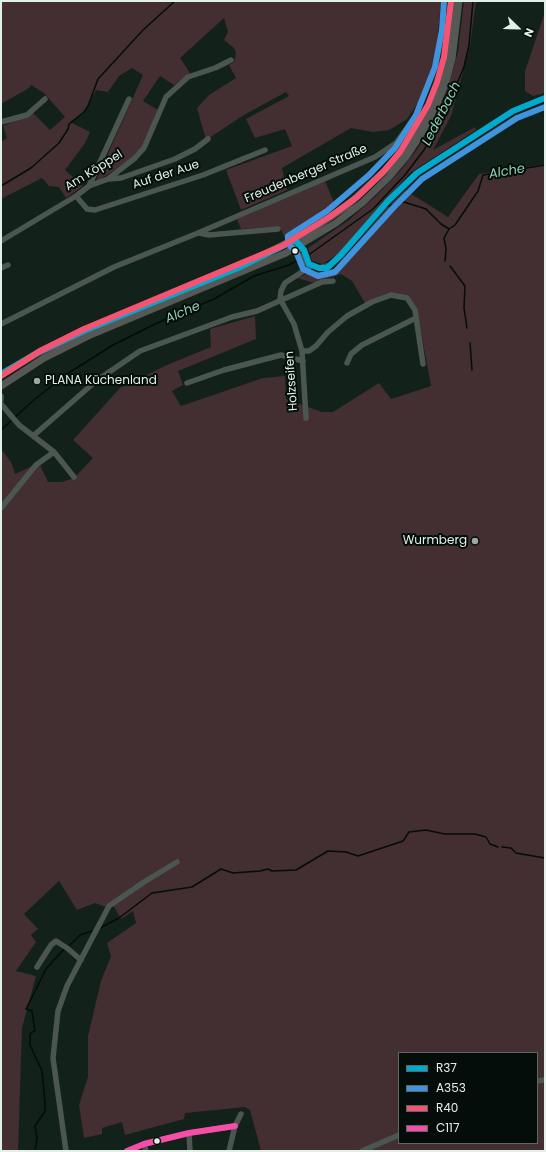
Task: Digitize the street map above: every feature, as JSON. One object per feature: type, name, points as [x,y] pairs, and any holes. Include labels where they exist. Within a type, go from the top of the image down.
[{"type":"main road","points":[[1,386],[44,358],[88,336],[276,258],[332,217],[365,190],[392,164],[408,143],[423,119],[438,83],[448,46],[452,1]]},
{"type":"main road","points":[[2,374],[39,352],[86,330],[297,243],[336,223],[362,203],[389,177],[414,147],[429,121],[445,85],[454,47],[459,1]]},
{"type":"street","name":"Am Köppel","points":[[1,241],[76,196],[89,186],[108,179],[140,154],[166,97],[174,88],[188,77],[215,68],[231,60]]},
{"type":"street","points":[[297,243],[298,253],[302,254],[309,263],[323,268],[331,265],[388,201],[417,173],[513,111],[545,98]]},
{"type":"street","points":[[1,122],[27,115],[45,99]]},
{"type":"street","points":[[89,186],[129,99]]},
{"type":"street","name":"Freudenberger Straße","points":[[1,324],[114,266],[198,233],[375,157],[396,143],[412,121]]},
{"type":"street","points":[[108,179],[122,178],[175,159],[195,149],[208,139]]},
{"type":"street","name":"Auf der Aue","points":[[76,196],[87,209],[95,210],[203,175],[265,150]]},
{"type":"street","name":"Freudenberger Straße","points":[[198,233],[209,235],[278,229]]},
{"type":"street","points":[[280,299],[281,291],[285,284],[309,263]]},
{"type":"street","points":[[1,268],[8,265]]},
{"type":"street","points":[[33,436],[96,381],[140,351],[232,317],[257,311],[280,299],[322,282],[333,281]]},
{"type":"street","points":[[302,351],[309,351],[316,346],[328,332],[347,316],[372,302],[391,295],[407,298],[415,310],[423,364]]},
{"type":"street","name":"Holzseifen","points":[[280,299],[294,324],[302,351],[306,418]]},
{"type":"street","points":[[347,363],[351,354],[362,344],[416,318]]},
{"type":"street","points":[[187,383],[224,370],[281,355],[303,360]]},
{"type":"street","points":[[1,404],[13,419],[54,452],[74,477]]},
{"type":"street","points":[[1,508],[36,465],[54,452]]},
{"type":"street","points":[[66,1151],[53,1058],[54,1036],[58,1011],[66,986],[110,906],[144,882],[177,862]]},
{"type":"street","points":[[36,967],[51,946],[56,942],[67,948],[81,960]]},
{"type":"street","points":[[229,1151],[235,1126],[241,1114]]},
{"type":"street","points":[[127,1151],[144,1144],[189,1132],[235,1126]]},
{"type":"street","points":[[189,1132],[190,1151]]},
{"type":"street","points":[[362,1151],[398,1135]]},
{"type":"street","points":[[144,1144],[146,1151]]},
{"type":"shaded area","points":[[1,1],[441,1],[436,56],[433,68],[425,93],[407,119],[389,130],[373,132],[351,128],[282,168],[287,190],[241,210],[226,170],[292,146],[285,129],[255,138],[246,119],[289,96],[286,92],[244,115],[206,140],[197,108],[209,95],[236,78],[229,65],[234,62],[236,53],[234,48],[224,40],[228,32],[224,18],[180,58],[190,73],[174,85],[160,76],[143,101],[158,110],[140,153],[95,183],[143,75],[132,68],[119,76],[108,92],[96,90],[84,113],[70,122],[90,132],[85,143],[65,170],[83,186],[66,198],[59,187],[49,186],[42,178],[1,199],[1,142],[7,138],[3,126],[33,113],[50,130],[65,117],[44,93],[31,85],[29,88],[1,104]]},
{"type":"shaded area","points":[[464,1],[476,1],[470,46],[451,116],[433,150],[475,127],[476,130],[410,173],[338,254],[323,264],[312,261],[308,248],[349,220],[379,193],[401,170],[418,148],[437,116],[448,87],[458,52]]},
{"type":"shaded area","points":[[545,12],[545,93],[533,96],[525,91],[525,71]]},
{"type":"shaded area","points":[[545,164],[545,1151],[261,1151],[250,1110],[245,1107],[185,1113],[184,1119],[125,1135],[122,1122],[102,1128],[102,1134],[84,1138],[79,1105],[88,1077],[88,1036],[101,981],[111,956],[107,943],[136,923],[133,911],[121,919],[113,905],[106,907],[95,903],[77,910],[59,881],[24,914],[38,929],[31,935],[36,942],[16,971],[36,976],[22,1028],[18,1151],[1,1151],[1,449],[11,462],[15,474],[39,463],[48,482],[62,482],[74,478],[93,458],[73,440],[120,388],[167,365],[211,347],[210,329],[255,316],[256,339],[178,371],[183,385],[172,391],[181,406],[263,378],[285,376],[286,399],[322,412],[333,412],[379,383],[391,399],[431,386],[420,326],[409,297],[388,294],[365,303],[352,281],[341,274],[314,283],[297,278],[306,274],[327,271],[337,267],[387,207],[405,190],[448,217],[479,174]]},
{"type":"shaded area","points":[[325,181],[336,207],[285,239],[281,229],[275,227],[241,229],[237,219]]},
{"type":"waterway","points":[[1,186],[31,168],[59,143],[68,129],[69,124],[84,112],[88,106],[98,79],[143,30],[175,1]]},
{"type":"waterway","name":"Lederbach","points":[[307,256],[373,209],[405,175],[424,150],[443,117],[464,67],[469,45],[473,1]]},
{"type":"waterway","name":"Alche","points":[[388,206],[404,202],[426,209],[441,224],[449,229],[455,225],[478,191],[483,175],[545,165]]},
{"type":"waterway","points":[[445,261],[446,249],[444,238],[449,229]]},
{"type":"waterway","name":"Alche","points":[[1,430],[35,399],[67,374],[113,345],[155,324],[214,299],[254,276],[289,265],[300,259]]},
{"type":"waterway","points":[[450,266],[465,286],[464,308],[467,328]]},
{"type":"waterway","points":[[470,343],[472,370]]},
{"type":"waterway","points":[[100,928],[119,918],[152,893],[192,887],[221,869],[233,873],[268,869],[272,871],[296,870],[328,851],[346,852],[358,856],[403,841],[409,832],[426,830],[445,834],[475,834],[486,837],[490,844],[498,847]]},
{"type":"waterway","points":[[502,847],[511,848],[516,853],[545,858]]},
{"type":"waterway","points":[[69,946],[80,935],[92,931]]},
{"type":"waterway","points":[[35,1151],[37,1138],[35,1126],[45,1111],[45,1102],[42,1071],[30,1045],[30,1035],[35,1031],[32,1011],[26,1009],[46,969],[64,949]]},
{"type":"transit line","name":"A353","points":[[444,1],[442,30],[435,67],[416,115],[395,148],[369,175],[327,211],[288,236],[288,243],[297,254],[303,269],[318,276],[335,272],[394,207],[422,179],[517,118],[545,107]]},
{"type":"transit line","name":"R40","points":[[1,376],[40,351],[84,329],[282,246],[331,216],[357,197],[383,172],[400,152],[428,105],[437,82],[444,57],[451,1]]},
{"type":"transit line","name":"R37","points":[[1,374],[39,352],[86,330],[238,268],[295,240],[304,250],[309,264],[319,268],[327,268],[341,255],[388,201],[417,173],[513,111],[545,98]]},
{"type":"transit line","name":"C117","points":[[127,1151],[144,1144],[189,1133],[235,1126]]},
{"type":"place","name":"PLANA Küchenland","points":[[37,381]]},
{"type":"place","name":"Wurmberg","points":[[475,541]]}]
